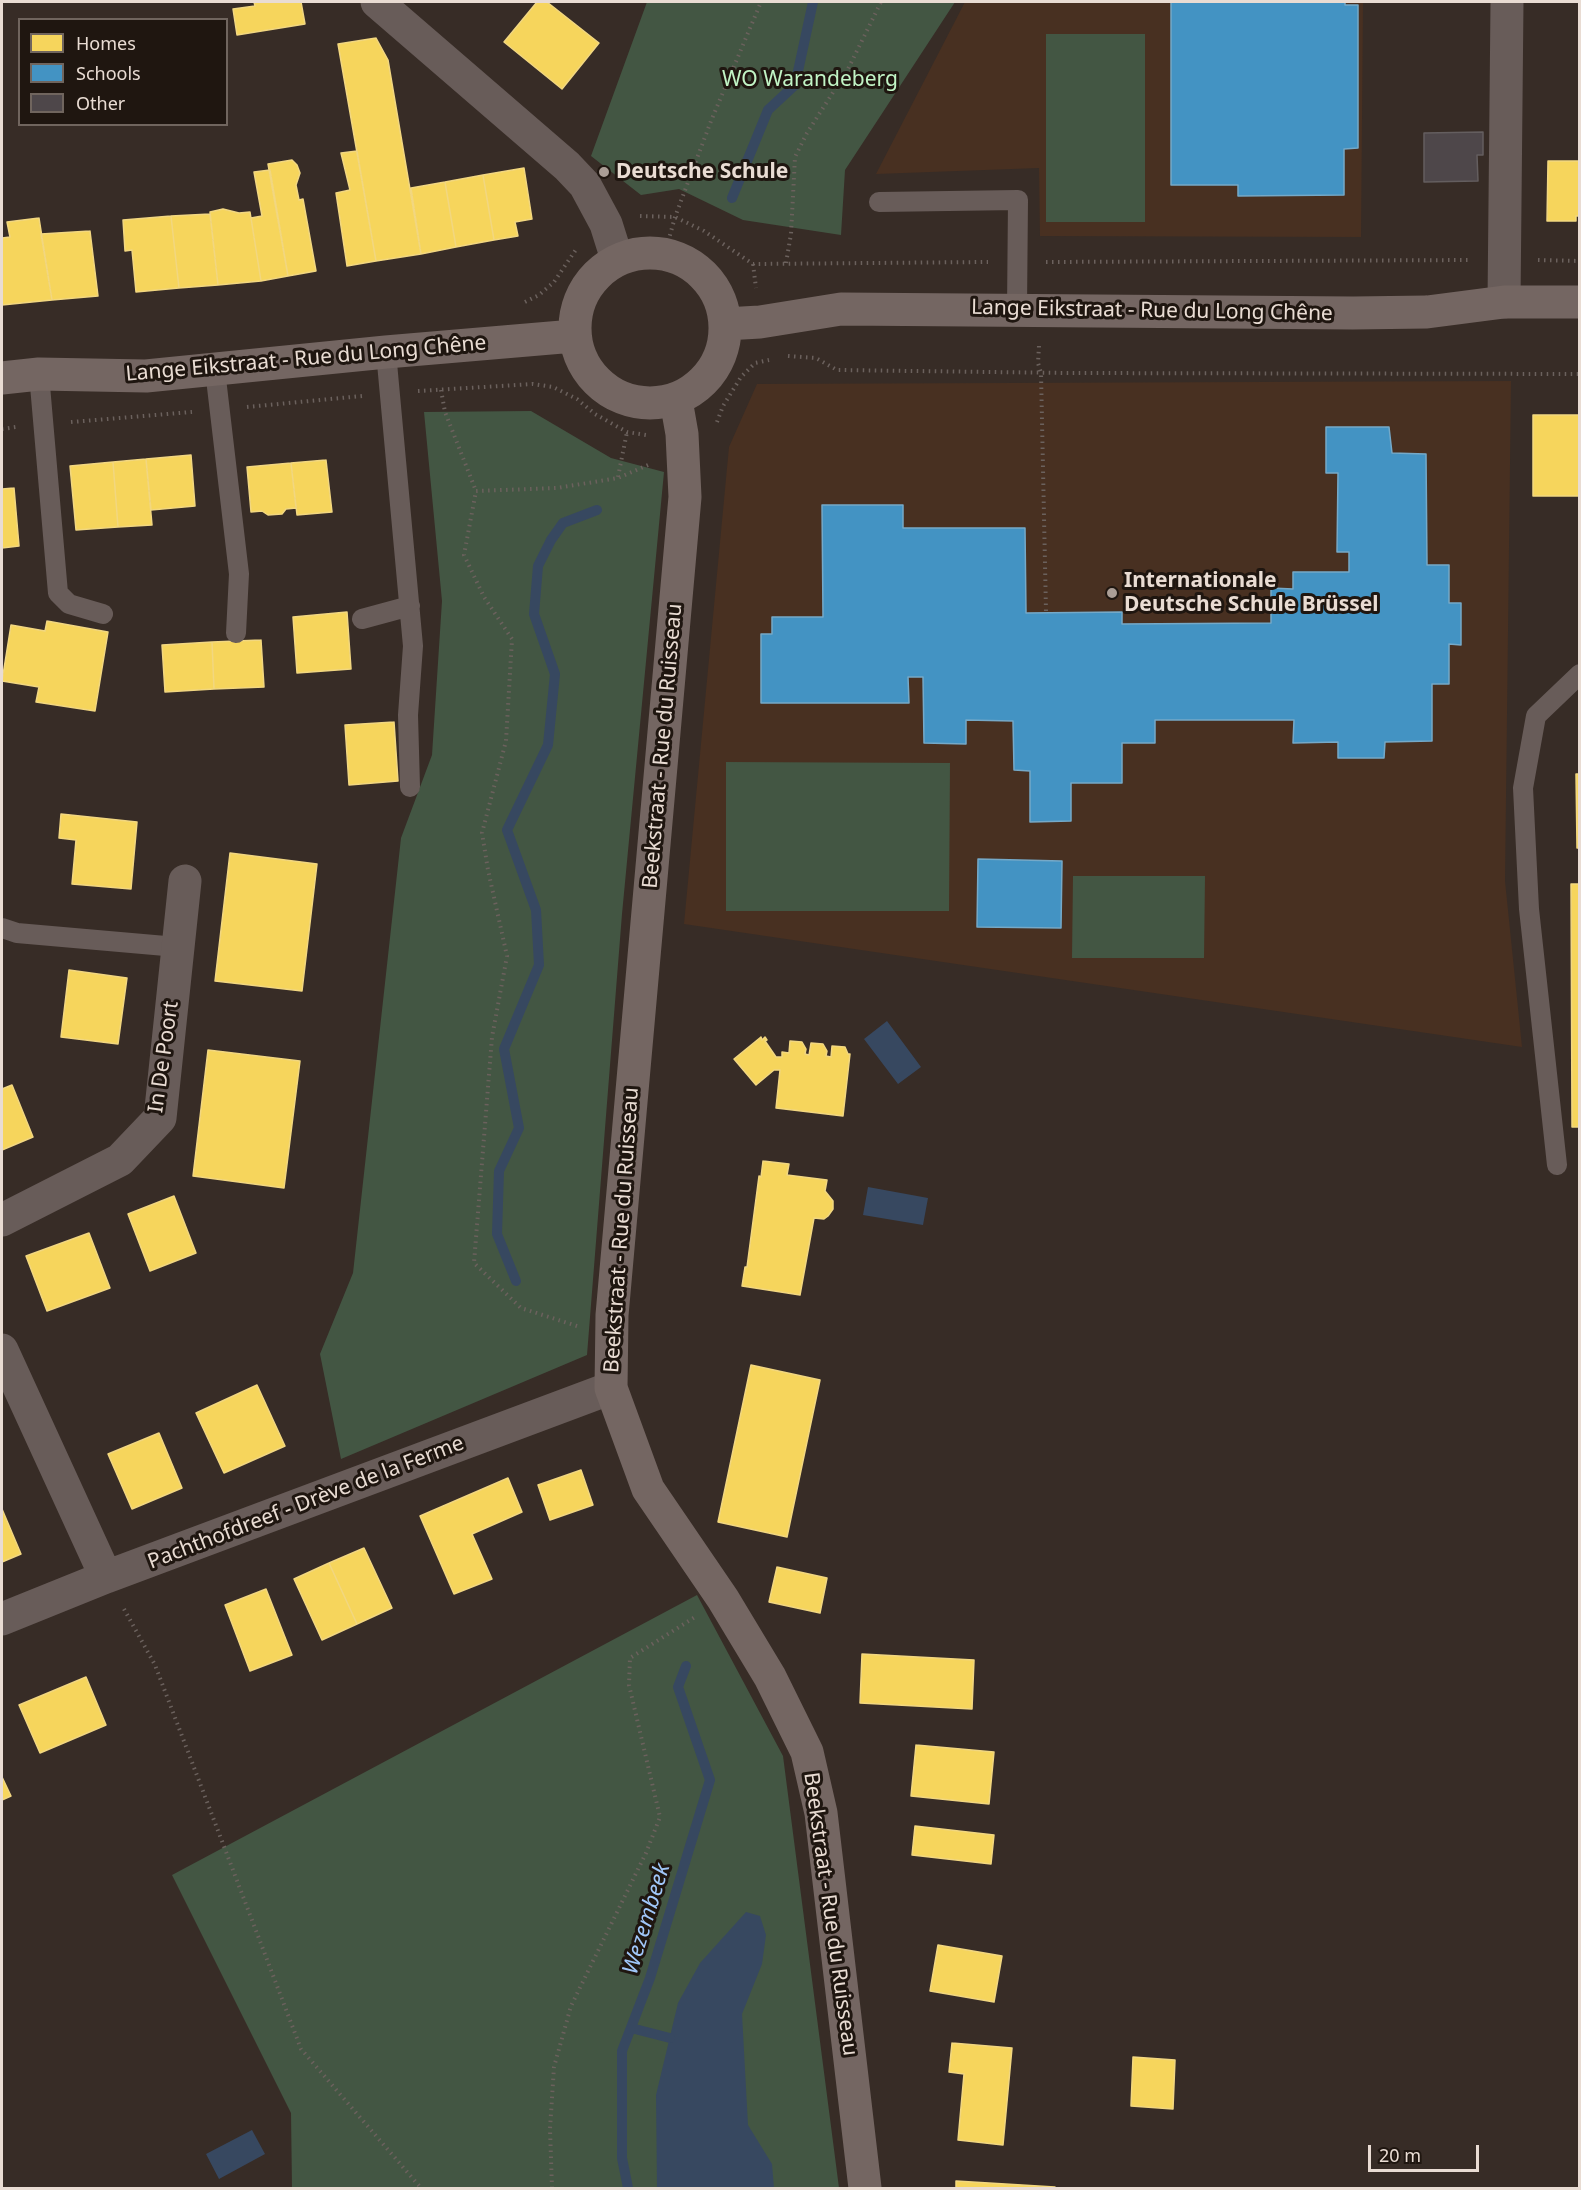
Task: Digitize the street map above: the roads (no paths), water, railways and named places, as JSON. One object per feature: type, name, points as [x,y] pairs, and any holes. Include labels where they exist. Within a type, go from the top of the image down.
[{"type":"main road","points":[[641,253],[665,253],[686,261],[702,273],[719,298],[725,324],[723,349],[705,380],[676,400],[652,403],[631,400],[610,392],[594,378],[582,358],[574,336],[575,315],[581,295],[596,274],[617,259],[641,253]]},
{"type":"main road","name":"Lange Eikstraat - Rue du Long Chêne","points":[[725,324],[760,322],[841,309],[1406,313],[1504,302],[1580,302]]},
{"type":"main road","name":"Lange Eikstraat - Rue du Long Chêne","points":[[2,378],[39,374],[146,376],[574,336]]},
{"type":"main road","name":"Beekstraat - Rue du Ruisseau","points":[[676,400],[682,434],[685,497],[612,1315],[611,1388],[648,1488],[723,1599],[770,1677],[807,1752],[821,1813],[865,2188]]},
{"type":"street","points":[[377,2],[567,166],[585,186],[606,224],[617,259]]},
{"type":"street","points":[[1504,302],[1507,2]]},
{"type":"street","name":"In De Poort","points":[[2,1220],[120,1160],[160,1118],[185,881]]},
{"type":"street","points":[[2,1350],[106,1577]]},
{"type":"street","name":"Pachthofdreef - Drève de la Ferme","points":[[2,1619],[106,1577],[611,1388]]},
{"type":"lane","points":[[879,202],[1018,200],[1017,309]]},
{"type":"lane","points":[[386,352],[413,646],[408,715],[410,788]]},
{"type":"lane","points":[[215,370],[239,574],[236,633]]},
{"type":"lane","points":[[39,374],[58,593],[69,604],[103,614]]},
{"type":"lane","points":[[362,619],[410,606]]},
{"type":"lane","points":[[1557,1166],[1529,909],[1523,788],[1536,716],[1580,674]]},
{"type":"lane","points":[[2,928],[17,933],[177,947]]},
{"type":"water","points":[[887,1021],[921,1067],[898,1084],[864,1039]]},
{"type":"water","points":[[868,1187],[928,1198],[923,1225],[863,1215]]},
{"type":"water","points":[[746,1912],[760,1916],[766,1935],[762,1964],[742,2014],[748,2125],[772,2164],[774,2188],[657,2188],[656,2095],[678,2003],[700,1963]]},
{"type":"water","points":[[252,2130],[265,2154],[219,2179],[206,2154]]},
{"type":"waterway","name":"Wezembeek","points":[[732,198],[768,110],[795,85],[813,2]]},
{"type":"waterway","name":"Wezembeek","points":[[516,1281],[497,1234],[499,1171],[519,1128],[504,1049],[539,965],[536,910],[507,830],[548,745],[555,674],[534,614],[538,566],[551,540],[563,523],[597,510]]},
{"type":"waterway","name":"Wezembeek","points":[[628,2188],[622,2158],[622,2051],[650,1978],[710,1780],[678,1687],[686,1666]]},
{"type":"waterway","points":[[631,2028],[670,2038]]},
{"type":"place","name":"Deutsche Schule","points":[[604,172]]},
{"type":"place","name":"Internationale Deutsche Schule Brüssel","points":[[1112,593]]},
{"type":"park label","name":"WO Warandeberg","points":[[810,80]]}]
